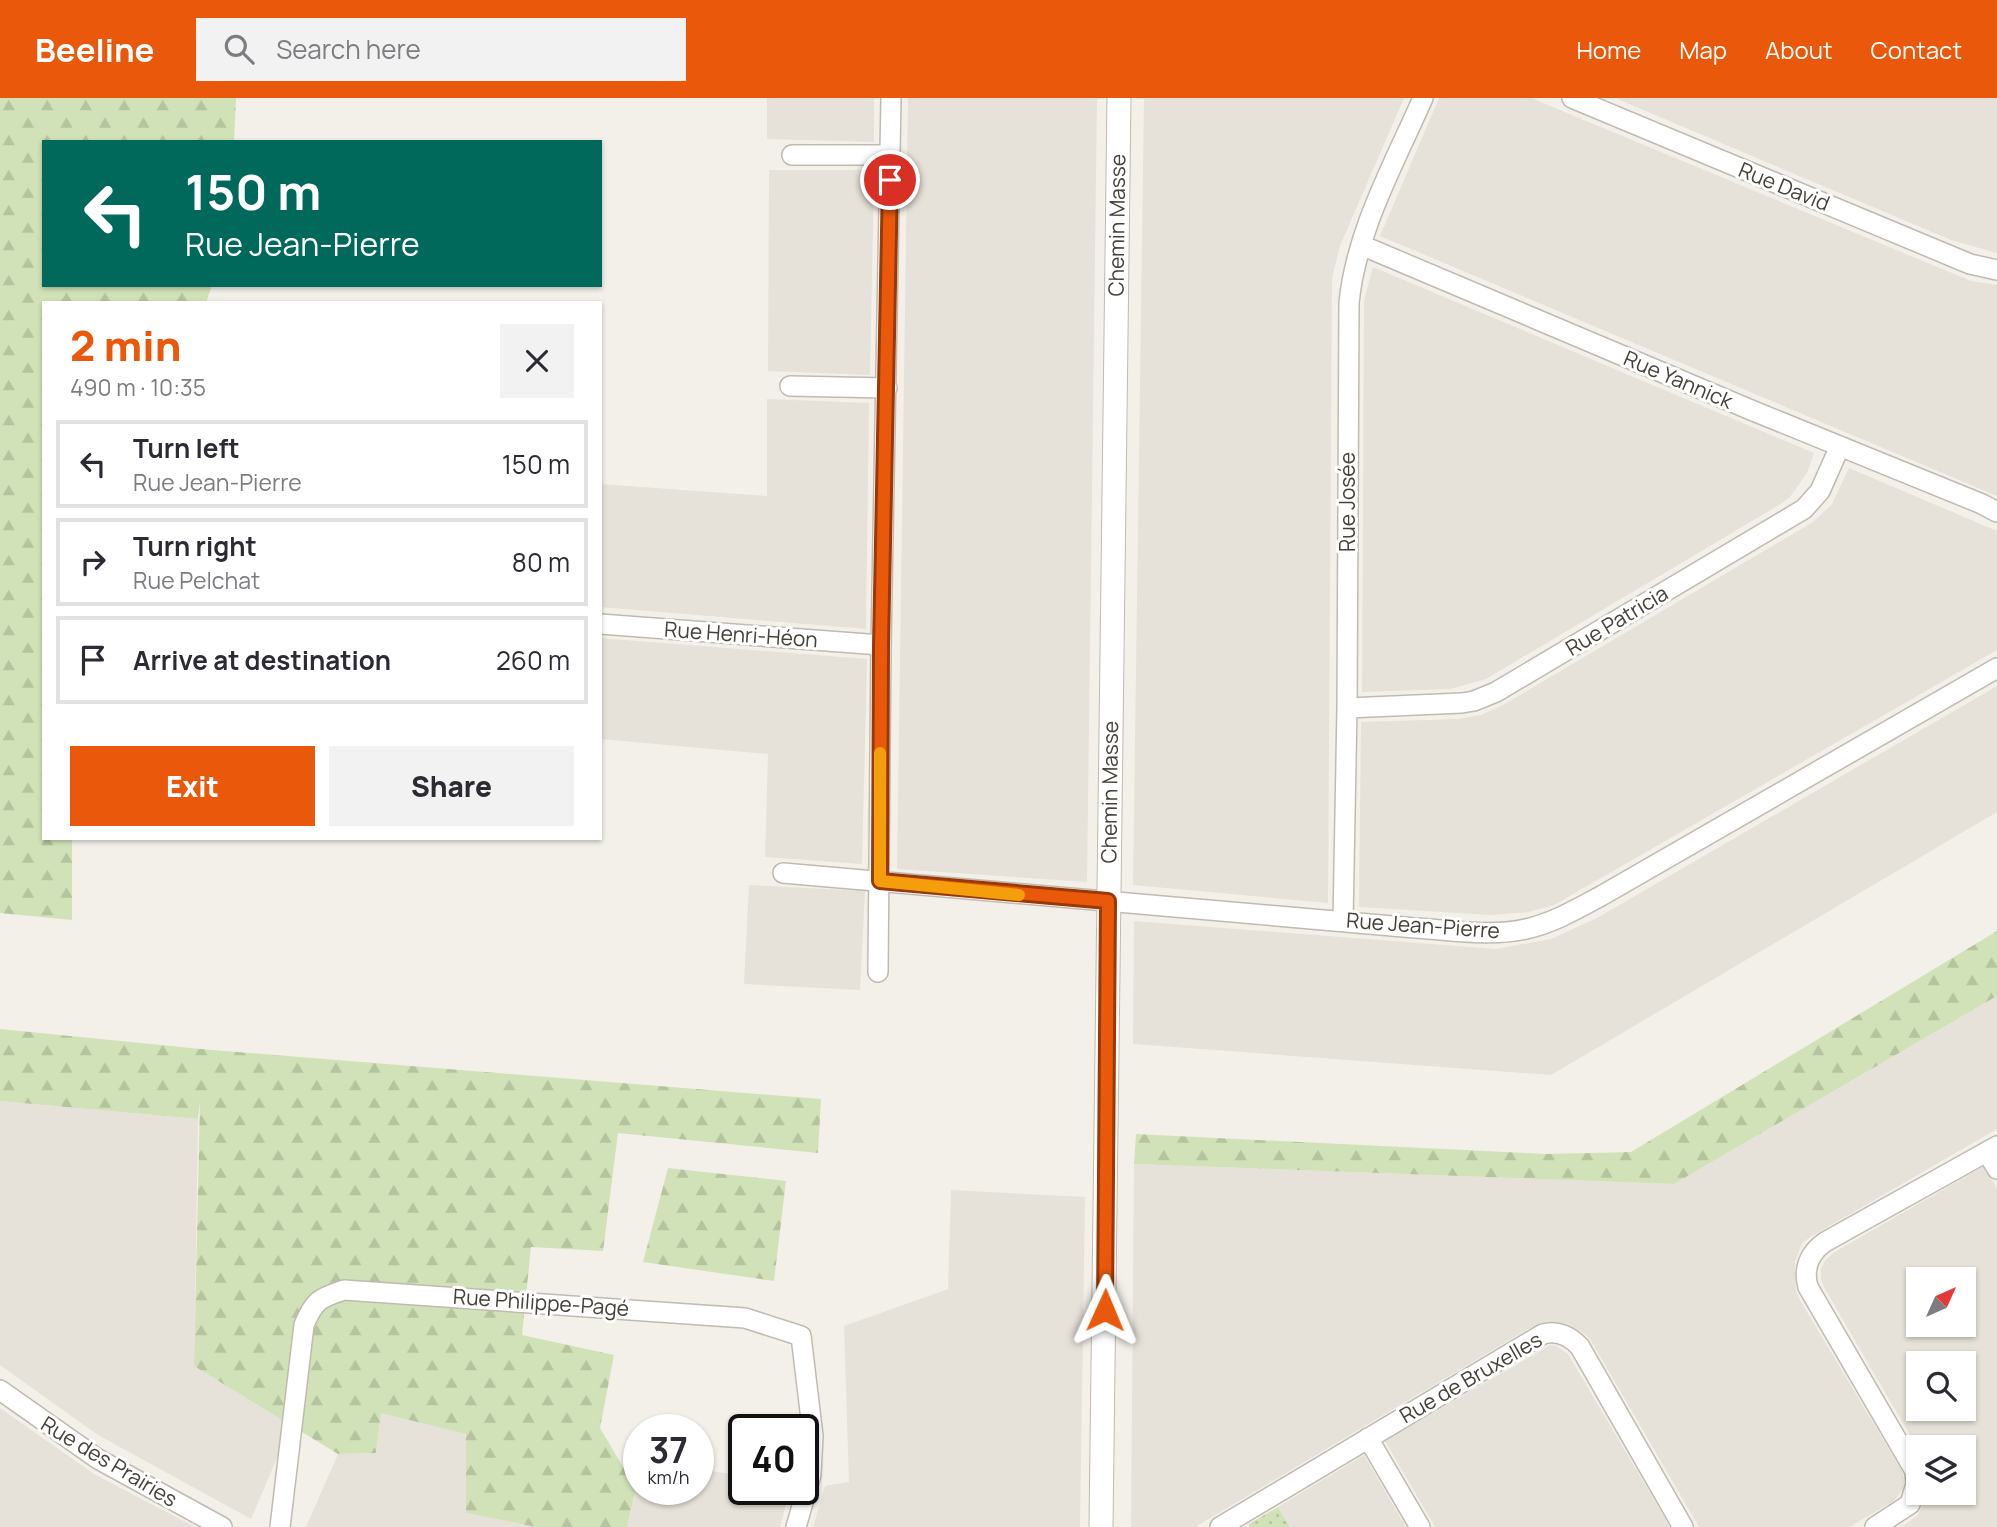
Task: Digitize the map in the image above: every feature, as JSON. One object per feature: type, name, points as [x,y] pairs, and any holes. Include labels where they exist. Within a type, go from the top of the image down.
[{"type":"street","points":[[878,972],[891,98]]},
{"type":"street","name":"Chemin Masse","points":[[1101,1527],[1119,98]]},
{"type":"street","name":"Rue Josée","points":[[1343,921],[1349,303],[1352,278],[1361,245],[1423,98]]},
{"type":"street","name":"Rue David","points":[[1572,98],[1970,264],[1997,270]]},
{"type":"street","points":[[792,155],[890,155]]},
{"type":"street","name":"Rue Yannick","points":[[1361,245],[1997,512]]},
{"type":"street","points":[[790,387],[887,388]]},
{"type":"street","name":"Rue Patricia","points":[[1347,708],[1462,703],[1496,692],[1804,509],[1820,491],[1840,446]]},
{"type":"street","name":"Rue Henri-Héon","points":[[602,624],[881,646]]},
{"type":"street","name":"Rue Jean-Pierre","points":[[783,873],[1440,929],[1503,932],[1524,929],[1558,919],[1743,816],[1997,668]]},
{"type":"street","points":[[1875,1527],[1910,1504],[1915,1492],[1915,1471],[1808,1287],[1807,1263],[1817,1248],[1825,1242],[1994,1155]]},
{"type":"street","name":"Rue Philippe-Pagé","points":[[280,1527],[304,1325],[312,1306],[323,1297],[344,1290],[745,1318],[801,1336],[813,1436],[811,1475],[796,1527]]},
{"type":"street","name":"Rue de Bruxelles","points":[[1220,1527],[1549,1332],[1561,1334],[1575,1341],[1580,1347],[1683,1527]]},
{"type":"street","name":"Rue des Prairies","points":[[0,1390],[98,1459],[222,1527]]},
{"type":"street","points":[[1368,1438],[1420,1527]]},
{"type":"shaded area","points":[[767,98],[874,98],[874,142],[767,139]]},
{"type":"shaded area","points":[[908,98],[1097,98],[1087,882],[897,869]]},
{"type":"shaded area","points":[[1144,98],[1404,98],[1340,246],[1332,278],[1328,903],[1133,885]]},
{"type":"shaded area","points":[[1439,98],[1531,98],[1971,281],[1997,285],[1997,496],[1380,236]]},
{"type":"shaded area","points":[[1615,98],[1997,98],[1997,253],[1951,240]]},
{"type":"shaded area","points":[[769,170],[874,170],[870,375],[768,371]]},
{"type":"shaded area","points":[[1373,267],[1814,453],[1807,473],[1790,497],[1779,505],[1486,679],[1451,689],[1362,692],[1364,300]]},
{"type":"shaded area","points":[[767,399],[869,403],[866,629],[602,607],[602,484],[767,496]]},
{"type":"shaded area","points":[[1849,468],[1997,531],[1997,650],[1554,905],[1528,912],[1491,915],[1359,907],[1361,722],[1458,719],[1481,715],[1503,705],[1813,522],[1832,504]]},
{"type":"shaded area","points":[[602,638],[867,659],[862,864],[765,857],[768,754],[602,739]]},
{"type":"shaded area","points":[[1997,686],[1997,812],[1551,1075],[1133,1044],[1134,921],[1496,949],[1551,939],[1597,918]]},
{"type":"shaded area","points":[[749,885],[865,891],[860,990],[744,984]]},
{"type":"shaded area","points":[[1997,996],[1997,1129],[1812,1236],[1802,1243],[1795,1262],[1796,1291],[1801,1302],[1902,1471],[1903,1489],[1894,1501],[1849,1527],[1699,1527],[1593,1344],[1586,1335],[1568,1324],[1548,1322],[1528,1329],[1195,1527],[1131,1527],[1134,1164],[1674,1184]]},
{"type":"shaded area","points":[[0,1101],[198,1119],[194,1366],[291,1425],[251,1519],[98,1435],[0,1365]]},
{"type":"shaded area","points":[[1984,1166],[1997,1189],[1997,1527],[1902,1527],[1918,1515],[1923,1505],[1976,1505],[1976,1435],[1910,1435],[1825,1289],[1821,1279],[1824,1262],[1833,1253]]},
{"type":"shaded area","points":[[951,1190],[1085,1197],[1080,1527],[813,1527],[825,1486],[849,1482],[844,1326],[948,1289]]},
{"type":"shaded area","points":[[1550,1345],[1568,1354],[1670,1527],[1435,1527],[1385,1441]]},
{"type":"shaded area","points":[[0,1408],[94,1474],[195,1527],[0,1527]]},
{"type":"shaded area","points":[[381,1412],[466,1434],[466,1513],[536,1527],[306,1527],[338,1454],[376,1453]]},
{"type":"shaded area","points":[[1364,1455],[1406,1527],[1290,1527],[1278,1507]]},
{"type":"shaded area","points":[[714,1471],[728,1474],[728,1505],[786,1505],[780,1527],[627,1527],[633,1505],[714,1505]]},
{"type":"green space","points":[[0,98],[236,98],[234,140],[42,140],[42,287],[211,287],[207,301],[42,301],[42,840],[72,840],[72,920],[0,913]]},
{"type":"green space","points":[[1997,931],[1997,996],[1674,1184],[1134,1164],[1136,1134],[1546,1154],[1631,1152]]},
{"type":"green space","points":[[0,1029],[201,1049],[821,1099],[818,1153],[618,1133],[603,1251],[531,1247],[522,1335],[614,1355],[600,1428],[623,1467],[623,1505],[632,1505],[627,1527],[536,1527],[466,1513],[466,1434],[381,1413],[376,1453],[338,1454],[194,1366],[200,1101],[198,1119],[0,1101]]},
{"type":"green space","points":[[668,1168],[786,1181],[774,1281],[643,1262]]},
{"type":"green space","points":[[1278,1507],[1290,1527],[1249,1527],[1249,1524]]},
{"type":"slow traffic","points":[[880,753],[880,881],[1019,895]]},
{"type":"route","points":[[890,180],[881,646],[880,881],[912,886],[1108,901],[1105,1310]]}]
